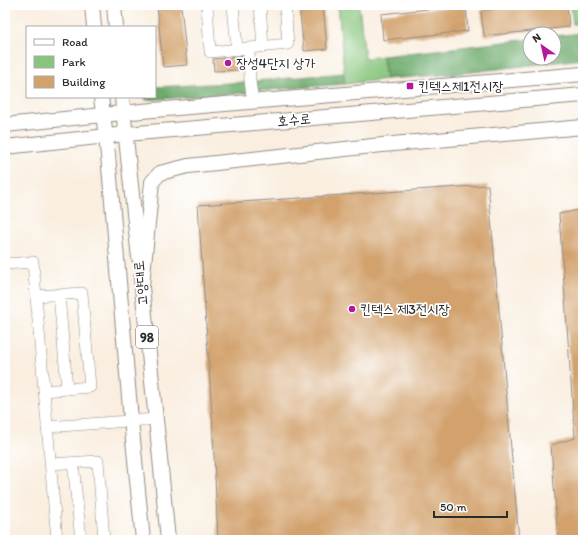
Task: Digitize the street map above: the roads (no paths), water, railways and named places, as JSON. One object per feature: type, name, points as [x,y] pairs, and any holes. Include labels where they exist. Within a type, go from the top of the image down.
[{"type":"main road","points":[[92,5],[94,26]]},
{"type":"main road","points":[[114,5],[116,26]]},
{"type":"main road","name":"호수로","points":[[5,125],[124,113],[583,74]]},
{"type":"main road","name":"호수로","points":[[5,147],[126,134],[583,95]]},
{"type":"main road","name":"고양대로","points":[[101,98],[106,136],[143,540]]},
{"type":"main road","name":"고양대로","points":[[122,98],[168,540]]},
{"type":"main road","points":[[142,286],[152,182],[160,173],[188,166],[382,145],[583,127]]},
{"type":"lane","points":[[207,5],[210,52],[263,48],[288,44],[285,5]]},
{"type":"lane","points":[[233,5],[237,50]]},
{"type":"lane","points":[[260,5],[263,48]]},
{"type":"lane","points":[[249,49],[250,81],[253,102]]},
{"type":"lane","points":[[5,264],[33,262],[57,540]]},
{"type":"lane","points":[[36,296],[82,293],[90,387],[44,391]]},
{"type":"lane","points":[[59,294],[67,388]]},
{"type":"lane","points":[[47,427],[156,418]]},
{"type":"lane","points":[[50,464],[98,461],[104,540]]},
{"type":"lane","points":[[73,463],[81,540]]},
{"type":"place","name":"장성4단지 상가","points":[[228,63]]},
{"type":"place","name":"킨텍스제1전시장","points":[[410,86]]},
{"type":"place","name":"킨텍스 제3전시장","points":[[352,309]]}]
